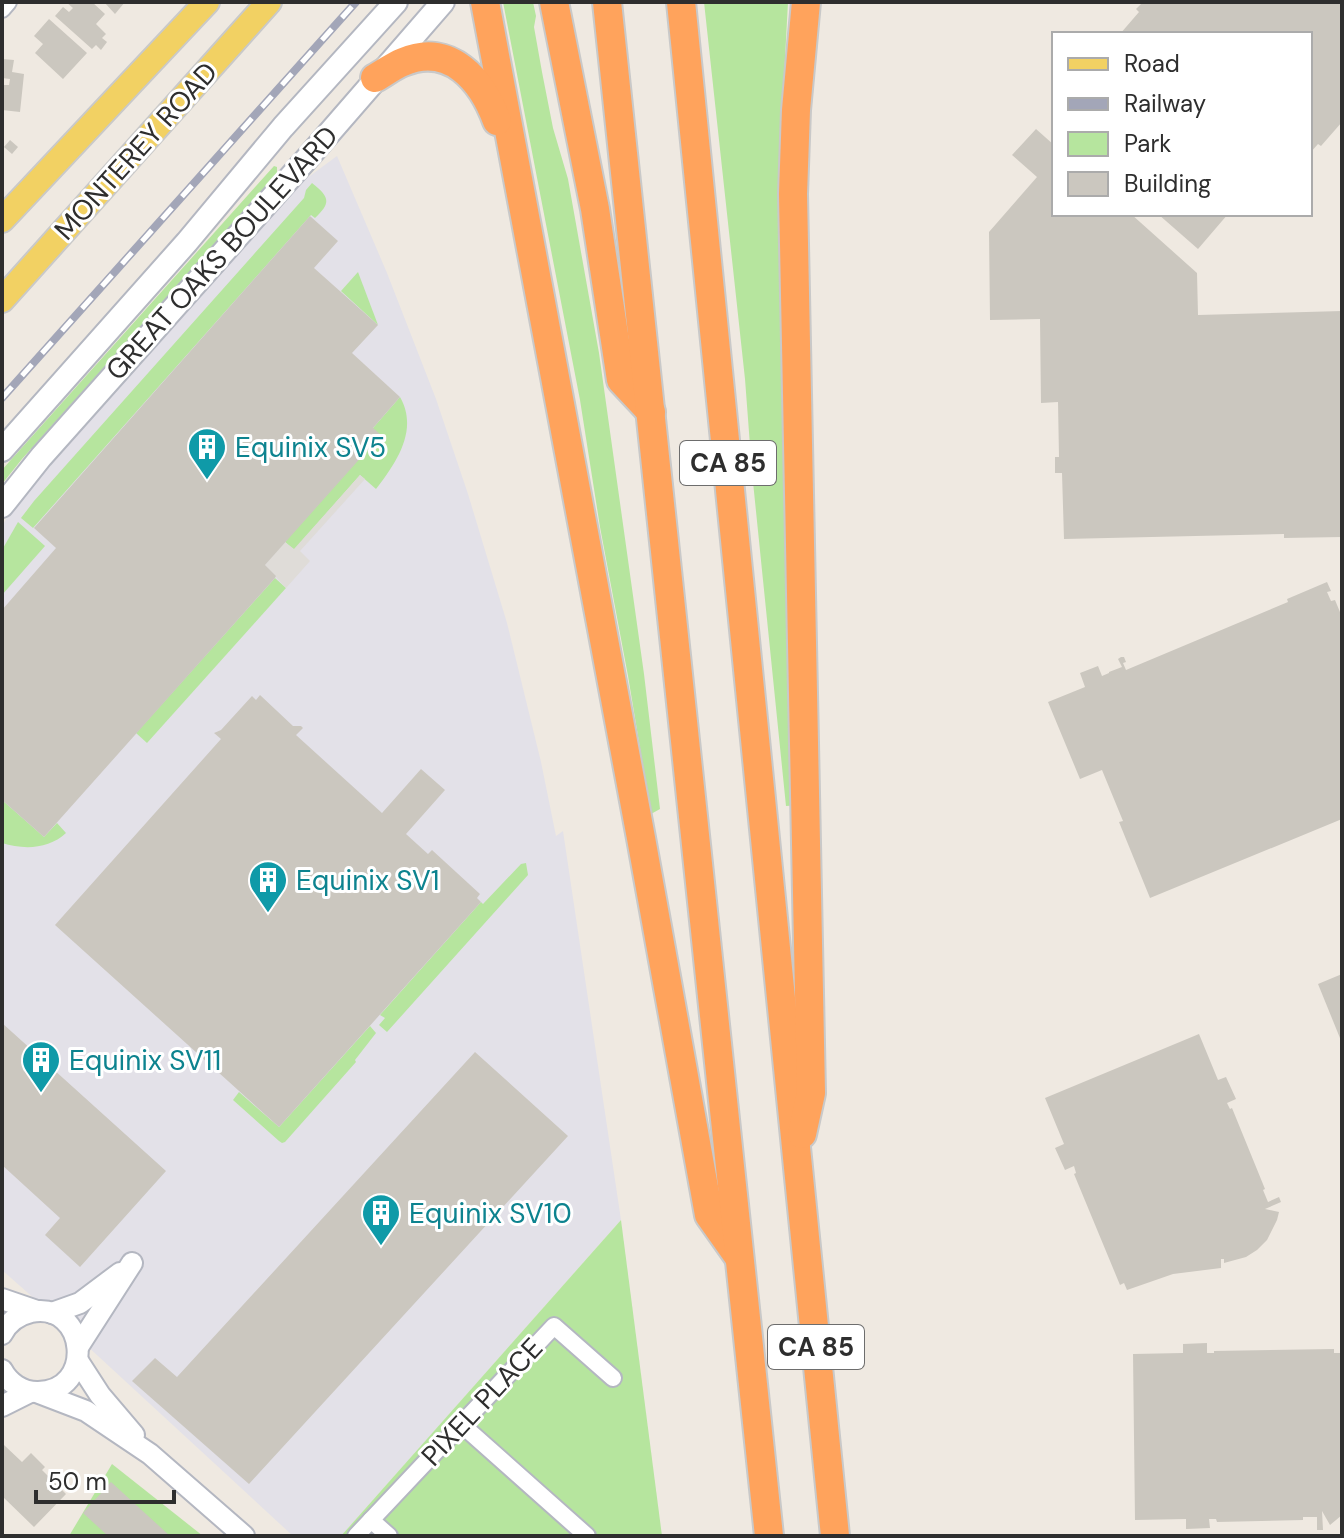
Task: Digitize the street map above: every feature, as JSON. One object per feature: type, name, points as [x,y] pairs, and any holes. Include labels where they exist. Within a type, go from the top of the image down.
[{"type":"highway","points":[[485,2],[709,1215],[739,1257]]},
{"type":"highway","points":[[554,2],[595,209],[621,380],[651,412]]},
{"type":"highway","name":"CA 85","points":[[607,2],[769,1536]]},
{"type":"highway","name":"CA 85","points":[[681,2],[835,1536]]},
{"type":"highway","points":[[796,1158],[811,1093],[793,194],[796,110],[806,2]]},
{"type":"highway","points":[[375,78],[417,58],[433,56],[461,67],[478,83],[491,104],[515,169]]},
{"type":"main road","name":"MONTEREY ROAD","points":[[2,220],[207,2]]},
{"type":"main road","name":"MONTEREY ROAD","points":[[2,300],[269,2]]},
{"type":"main road","name":"GREAT OAKS BOULEVARD","points":[[2,450],[396,2]]},
{"type":"main road","name":"GREAT OAKS BOULEVARD","points":[[2,506],[41,457],[443,2]]},
{"type":"street","points":[[2,9],[8,2]]},
{"type":"street","points":[[2,1334],[5,1327],[25,1313],[45,1312],[80,1303],[132,1263],[78,1354],[73,1374],[64,1384],[2,1406]]},
{"type":"street","points":[[2,1299],[45,1312],[70,1326],[76,1336],[78,1354],[100,1395],[150,1454]]},
{"type":"street","name":"PIXEL PLACE","points":[[356,1536],[554,1326],[613,1378]]},
{"type":"street","points":[[2,1370],[12,1383],[86,1411],[150,1454],[244,1536]]},
{"type":"street","points":[[461,1424],[587,1536]]},
{"type":"street","points":[[371,1520],[389,1536]]},
{"type":"shaded area","points":[[337,156],[436,399],[468,494],[507,623],[556,836],[563,831],[621,1220],[341,1536],[293,1536],[2,1270],[2,526],[14,506],[299,184]]},
{"type":"shaded area","points":[[360,475],[365,479],[300,551],[310,561],[286,588],[265,565],[285,542],[294,549]]},
{"type":"green space","points":[[503,2],[533,2],[536,16],[534,27],[553,128],[568,179],[599,353],[644,674],[660,809],[651,814],[580,400]]},
{"type":"green space","points":[[704,2],[788,2],[779,172],[780,307],[800,805],[786,806],[745,379]]},
{"type":"green space","points":[[274,166],[277,167],[277,174],[2,484],[2,470]]},
{"type":"green space","points":[[312,183],[325,196],[326,204],[320,213],[315,218],[311,215],[33,528],[21,518],[304,198]]},
{"type":"green space","points":[[358,272],[378,325],[341,291]]},
{"type":"green space","points":[[400,397],[405,409],[406,434],[403,446],[384,479],[376,489],[360,475],[294,550],[285,542]]},
{"type":"green space","points":[[18,522],[45,546],[2,595],[2,550]]},
{"type":"green space","points":[[275,578],[286,588],[147,743],[136,733]]},
{"type":"green space","points":[[2,800],[44,837],[57,823],[66,833],[36,847],[2,843]]},
{"type":"green space","points":[[526,863],[528,875],[387,1032],[379,1025],[385,1018],[380,1015],[481,902],[483,904],[521,864]]},
{"type":"green space","points":[[370,1026],[376,1033],[356,1062],[285,1142],[279,1141],[233,1100],[239,1092],[279,1127]]},
{"type":"green space","points":[[621,1220],[662,1536],[341,1536]]},
{"type":"green space","points":[[112,1464],[203,1536],[69,1536]]},
{"type":"building","points":[[66,2],[92,2],[105,14],[96,24],[106,34],[102,38],[107,42],[101,50],[96,45],[92,49],[55,16],[63,7],[69,12],[73,8]]},
{"type":"building","points":[[104,2],[125,2],[115,14]]},
{"type":"building","points":[[1143,2],[1342,2],[1342,122],[1321,146],[1318,144],[1312,151],[1312,32],[1122,32],[1139,12],[1136,9]]},
{"type":"building","points":[[49,19],[87,53],[63,79],[35,53],[43,44],[34,36]]},
{"type":"building","points":[[2,59],[14,60],[12,72],[24,74],[20,112],[2,110],[2,85],[9,85],[10,79],[2,78]]},
{"type":"building","points":[[1036,129],[1052,143],[1052,216],[1133,216],[1197,273],[1198,315],[1342,311],[1342,537],[1284,538],[1284,534],[1064,539],[1062,473],[1055,473],[1055,457],[1059,457],[1058,402],[1041,403],[1040,319],[990,320],[989,232],[1037,177],[1012,155]]},
{"type":"building","points":[[10,140],[18,147],[12,154],[4,147]]},
{"type":"building","name":"Equinix SV5","points":[[310,216],[338,241],[314,268],[378,325],[352,353],[400,397],[373,428],[381,435],[265,565],[275,578],[44,837],[2,800],[2,610],[56,548],[34,528]]},
{"type":"building","points":[[1160,216],[1226,216],[1198,249]]},
{"type":"building","points":[[1327,582],[1331,591],[1327,592],[1331,601],[1335,600],[1342,617],[1342,819],[1150,898],[1102,770],[1080,779],[1048,702],[1085,687],[1080,673],[1098,666],[1102,676],[1122,667],[1118,659],[1121,657],[1126,662],[1123,663],[1126,670],[1288,602],[1287,599]]},
{"type":"building","name":"Equinix SV1","points":[[260,695],[293,726],[301,726],[303,728],[296,735],[382,813],[421,769],[445,790],[406,834],[428,854],[432,850],[480,894],[477,898],[481,902],[279,1127],[55,925],[221,739],[214,733],[221,730],[252,696],[256,700]]},
{"type":"building","points":[[1342,974],[1342,1043],[1318,984]]},
{"type":"building","name":"Equinix SV11","points":[[2,1023],[166,1171],[80,1267],[45,1235],[60,1218],[2,1165]]},
{"type":"building","points":[[1199,1034],[1218,1080],[1226,1077],[1236,1099],[1227,1103],[1232,1108],[1268,1202],[1279,1197],[1281,1202],[1265,1209],[1279,1212],[1277,1220],[1267,1240],[1246,1257],[1224,1263],[1221,1259],[1221,1268],[1173,1274],[1127,1290],[1124,1283],[1120,1285],[1074,1174],[1074,1166],[1065,1170],[1055,1148],[1064,1144],[1045,1098]]},
{"type":"building","name":"Equinix SV10","points":[[475,1052],[568,1136],[249,1484],[132,1381],[155,1358],[177,1377]]},
{"type":"building","points":[[1207,1343],[1207,1353],[1334,1349],[1334,1353],[1342,1353],[1342,1515],[1330,1525],[1322,1511],[1323,1530],[1317,1530],[1317,1517],[1217,1522],[1216,1519],[1209,1519],[1210,1528],[1186,1529],[1186,1519],[1135,1520],[1133,1354],[1183,1353],[1183,1344]]},
{"type":"building","points":[[4,1445],[22,1462],[31,1453],[45,1467],[42,1470],[66,1494],[34,1527],[2,1496]]},
{"type":"building","points":[[111,1482],[170,1536],[108,1536],[83,1513]]},
{"type":"railway","points":[[2,398],[356,2]]},
{"type":"place","name":"Equinix SV5","points":[[207,481]]},
{"type":"place","name":"Equinix SV1","points":[[268,914]]},
{"type":"place","name":"Equinix SV11","points":[[41,1094]]},
{"type":"place","name":"Equinix SV10","points":[[381,1247]]}]
